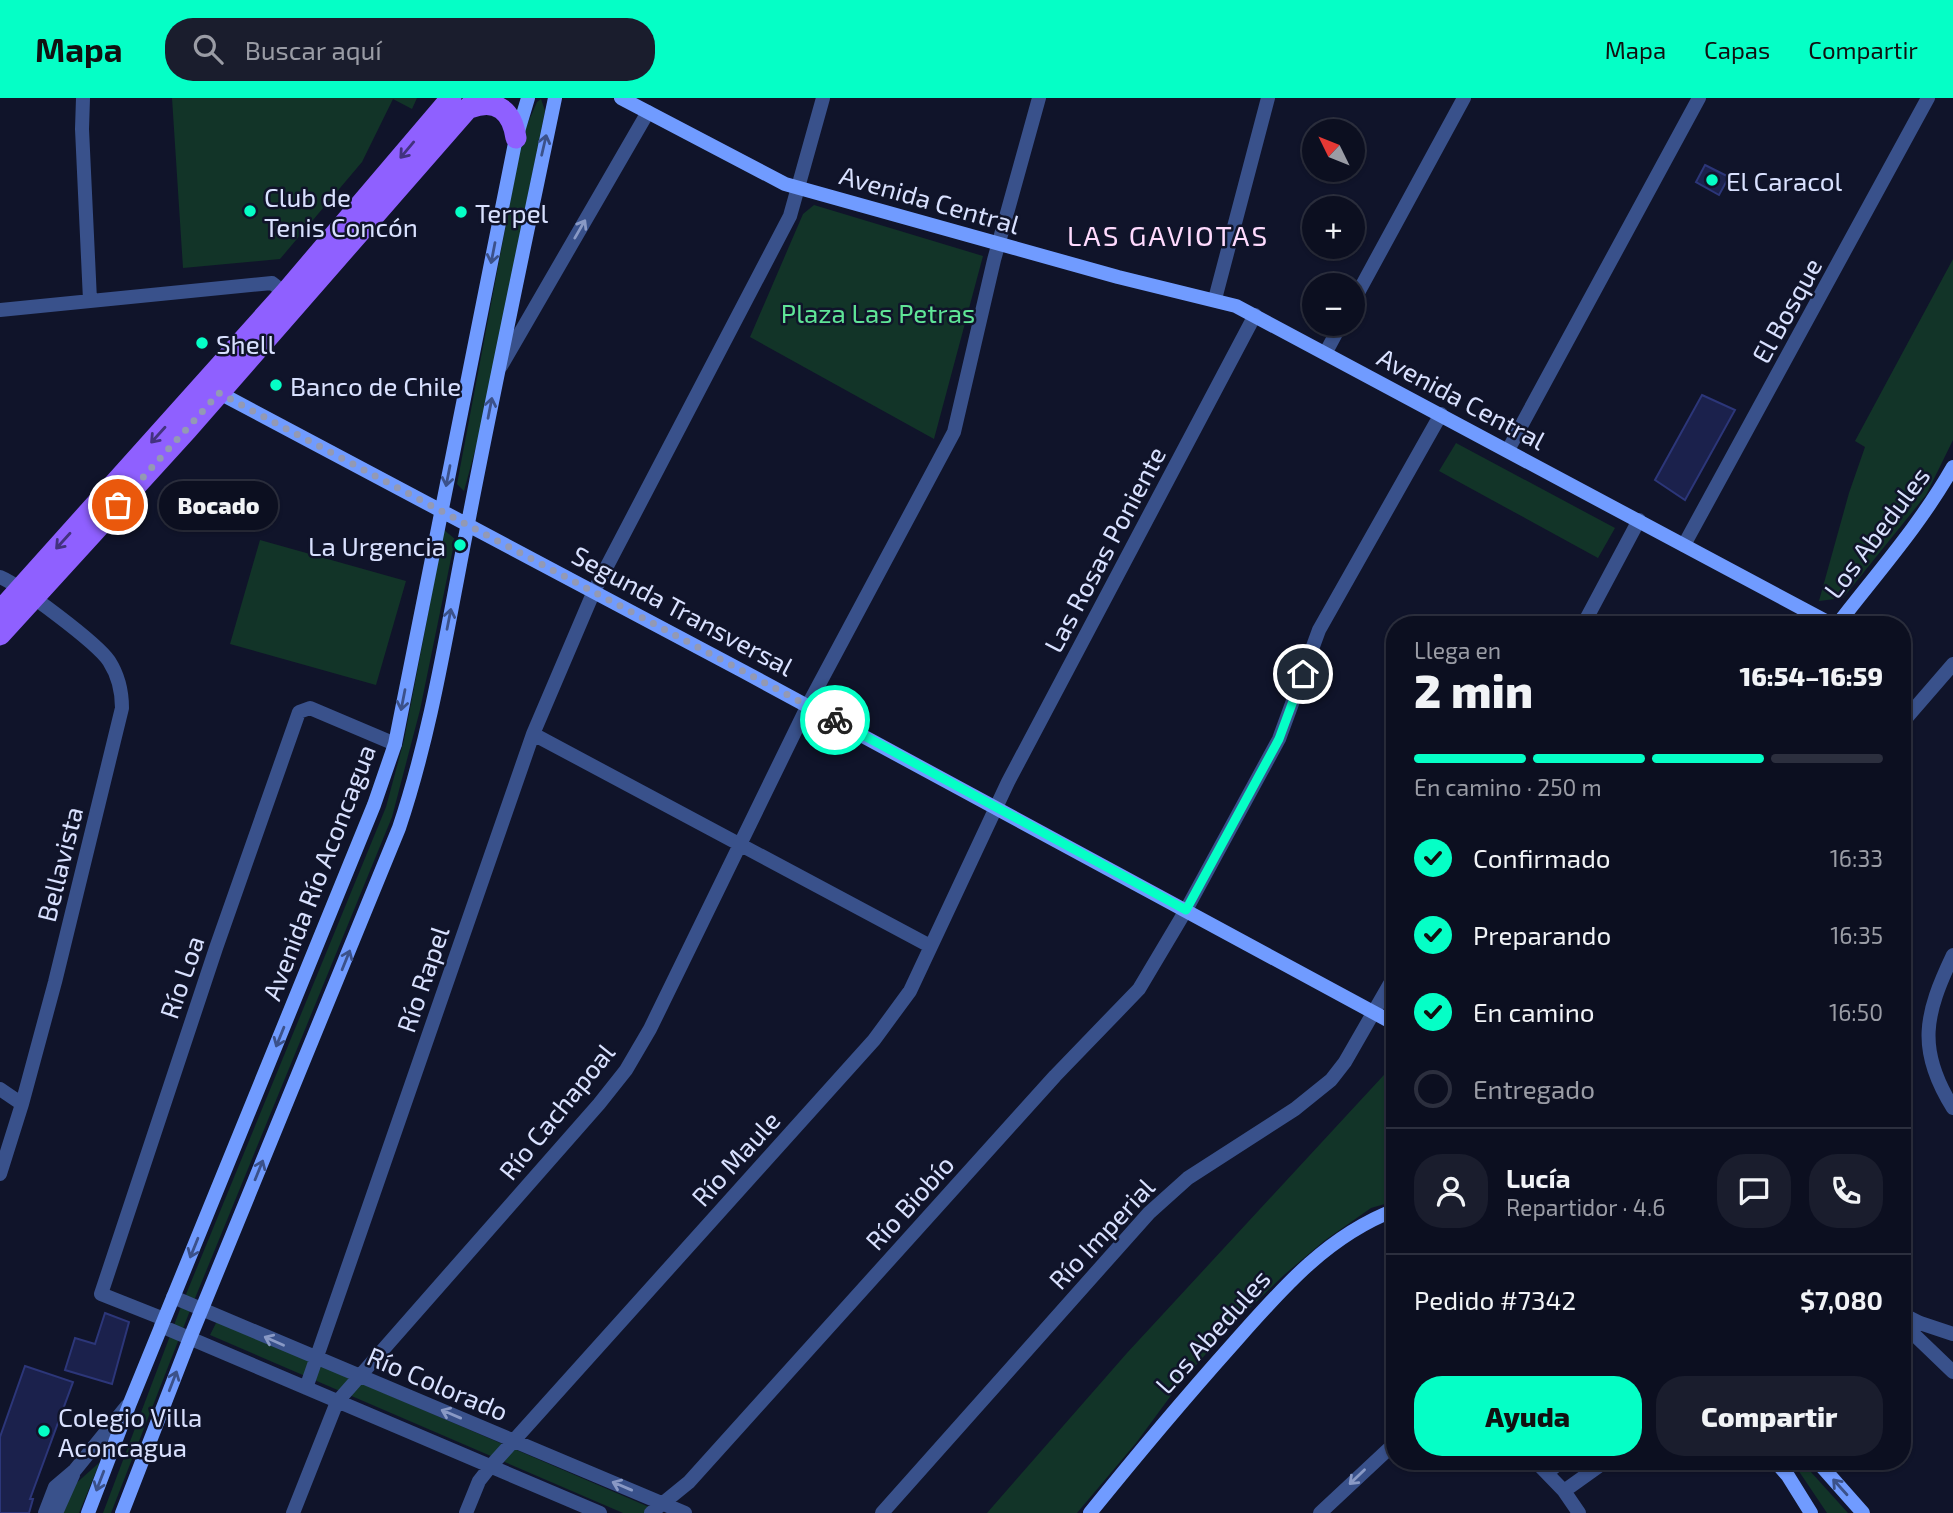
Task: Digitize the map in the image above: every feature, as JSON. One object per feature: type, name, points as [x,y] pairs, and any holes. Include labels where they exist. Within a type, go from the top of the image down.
[{"type":"main road","points":[[0,635],[27,594],[466,101],[498,106],[510,118],[516,138]]},
{"type":"main road","points":[[0,611],[27,594]]},
{"type":"street","points":[[83,98],[90,300]]},
{"type":"street","name":"Avenida Río Aconcagua","points":[[88,1513],[162,1323],[374,805],[395,744],[516,138],[528,98]]},
{"type":"street","points":[[122,1513],[417,777],[555,98]]},
{"type":"street","name":"Avenida Central","points":[[621,98],[785,184],[1118,277],[1215,299],[1255,315],[1818,616]]},
{"type":"street","name":"Río Rapel","points":[[306,1388],[533,734],[594,591],[790,216],[823,98]]},
{"type":"street","name":"Río Cachapoal","points":[[293,1513],[337,1402],[599,1104],[626,1070],[650,1030],[808,705],[954,432],[1039,98]]},
{"type":"street","points":[[1215,299],[1268,98]]},
{"type":"street","points":[[1365,280],[1464,98]]},
{"type":"street","points":[[1508,450],[1699,98]]},
{"type":"street","name":"El Bosque","points":[[1684,545],[1928,98]]},
{"type":"street","points":[[497,373],[648,112]]},
{"type":"street","points":[[0,310],[272,283],[291,297]]},
{"type":"street","name":"Las Rosas Poniente","points":[[996,806],[1255,315]]},
{"type":"street","points":[[1326,352],[1335,336]]},
{"type":"street","name":"Segunda Transversal","points":[[211,389],[808,705],[1386,1019]]},
{"type":"street","name":"Río Biobío","points":[[657,1508],[689,1482],[1055,1076],[1139,989],[1186,910],[1279,739],[1320,630],[1441,414]]},
{"type":"street","name":"Los Abedules","points":[[1842,616],[1931,506],[1953,467]]},
{"type":"street","points":[[1588,616],[1639,520]]},
{"type":"street","name":"Bellavista","points":[[0,577],[98,648],[107,658],[120,684],[122,708],[22,1104],[0,1174]]},
{"type":"street","points":[[1911,713],[1953,664]]},
{"type":"street","name":"Río Loa","points":[[162,1323],[101,1294],[216,948],[299,712],[310,708],[395,744]]},
{"type":"street","points":[[533,734],[930,946]]},
{"type":"street","name":"Río Maule","points":[[466,1513],[479,1482],[490,1467],[874,1040],[911,991],[996,806]]},
{"type":"street","points":[[1953,954],[1928,1018],[1927,1032],[1936,1076],[1953,1108]]},
{"type":"street","points":[[1374,1013],[1386,991]]},
{"type":"street","name":"Río Imperial","points":[[882,1513],[1149,1213],[1188,1178],[1320,1091],[1345,1062],[1374,1013]]},
{"type":"street","points":[[0,1089],[22,1104]]},
{"type":"street","name":"Los Abedules","points":[[1090,1513],[1177,1406],[1289,1281],[1321,1252],[1372,1219],[1386,1214]]},
{"type":"street","name":"Río Colorado","points":[[173,1297],[514,1441],[657,1508],[685,1513]]},
{"type":"street","points":[[1911,1319],[1953,1334]]},
{"type":"street","points":[[162,1323],[190,1338],[337,1402],[600,1513]]},
{"type":"street","points":[[1911,1331],[1953,1373]]},
{"type":"street","points":[[45,1513],[55,1487],[75,1471],[130,1403]]},
{"type":"street","points":[[1320,1513],[1386,1451]]},
{"type":"street","points":[[1546,1470],[1579,1513]]},
{"type":"street","points":[[1564,1491],[1593,1470]]},
{"type":"street","points":[[1783,1470],[1811,1513]]},
{"type":"street","points":[[1824,1470],[1863,1513]]},
{"type":"street","points":[[56,1513],[75,1471]]},
{"type":"green space","name":"Club de Tenis Concón","points":[[172,98],[417,98],[412,109],[393,99],[362,162],[280,259],[183,268]]},
{"type":"green space","points":[[541,99],[545,111],[480,432],[464,491],[457,484],[523,134],[537,102]]},
{"type":"green space","name":"Plaza Las Petras","points":[[814,205],[983,256],[934,439],[750,337],[803,214]]},
{"type":"green space","points":[[1953,259],[1953,440],[1926,495],[1843,598],[1819,601],[1849,493],[1865,447],[1855,441]]},
{"type":"green space","points":[[1456,443],[1615,528],[1598,558],[1439,471]]},
{"type":"green space","points":[[444,530],[455,539],[420,710],[392,817],[191,1308],[111,1513],[103,1513],[182,1304],[386,807],[404,740]]},
{"type":"green space","points":[[260,540],[406,581],[376,685],[230,644]]},
{"type":"green space","points":[[1386,1073],[1386,1204],[1371,1208],[1324,1241],[1225,1332],[1178,1386],[1136,1443],[1077,1513],[987,1513],[1127,1353]]},
{"type":"green space","points":[[217,1321],[663,1513],[623,1513],[210,1335]]},
{"type":"green space","points":[[100,1462],[79,1513],[62,1513],[73,1486]]},
{"type":"green space","points":[[1798,1470],[1809,1470],[1848,1513],[1827,1513]]},
{"type":"building","name":"El Caracol","points":[[1705,165],[1729,177],[1719,195],[1696,182]]},
{"type":"building","points":[[1702,395],[1735,410],[1685,500],[1655,480]]},
{"type":"building","points":[[105,1313],[129,1322],[112,1384],[65,1370],[75,1338],[95,1344]]},
{"type":"building","name":"Colegio Villa Aconcagua","points":[[25,1366],[73,1382],[30,1499],[33,1499],[29,1513],[0,1513],[0,1437]]},
{"type":"way so far","points":[[118,505],[219,393],[835,720]]},
{"type":"place","name":"El Caracol","points":[[1712,180]]},
{"type":"place","name":"Club de Tenis Concón","points":[[250,211]]},
{"type":"place","name":"Terpel","points":[[461,212]]},
{"type":"place","name":"Shell","points":[[202,343]]},
{"type":"place","name":"Banco de Chile","points":[[276,385]]},
{"type":"place","name":"Bocado","points":[[118,505]]},
{"type":"place","name":"La Urgencia","points":[[460,545]]},
{"type":"place","name":"Colegio Villa Aconcagua","points":[[44,1431]]},
{"type":"district","name":"LAS GAVIOTAS","points":[[1168,235]]},
{"type":"route","points":[[835,720],[1186,910],[1279,739],[1303,674]]}]
